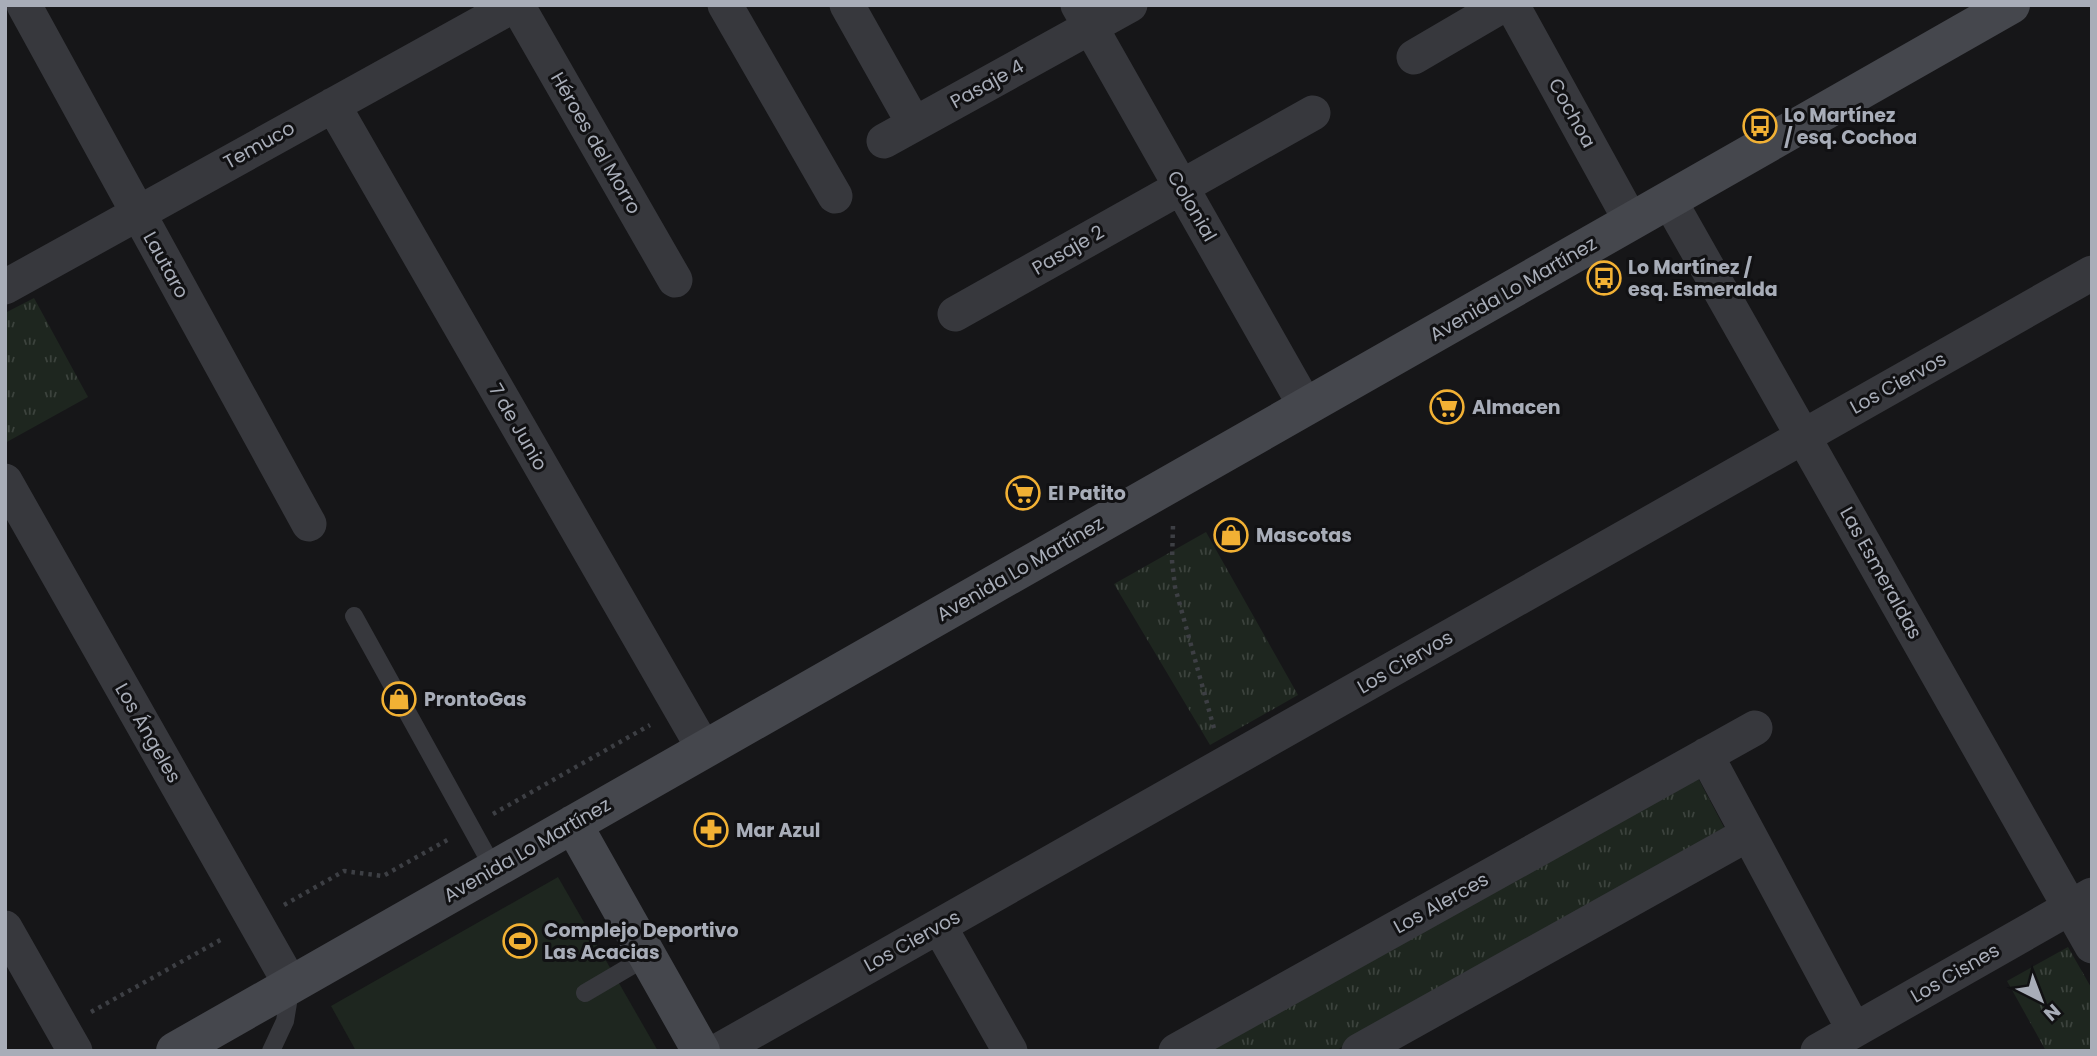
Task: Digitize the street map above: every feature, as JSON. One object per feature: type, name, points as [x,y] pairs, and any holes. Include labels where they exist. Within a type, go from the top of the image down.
[{"type":"main road","name":"Avenida Lo Martínez","points":[[175,1051],[2011,5]]},
{"type":"main road","points":[[573,824],[701,1051]]},
{"type":"street","name":"Lautaro","points":[[24,5],[309,524]]},
{"type":"street","name":"Temuco","points":[[5,287],[516,5]]},
{"type":"street","name":"Héroes del Morro","points":[[516,5],[675,280]]},
{"type":"street","points":[[725,5],[835,196]]},
{"type":"street","points":[[846,5],[914,124]]},
{"type":"street","name":"Pasaje 4","points":[[884,141],[1084,16],[1129,5]]},
{"type":"street","points":[[1414,57],[1503,5]]},
{"type":"street","name":"Cochoa","points":[[1512,5],[1631,221]]},
{"type":"street","name":"Colonial","points":[[1084,16],[1306,407]]},
{"type":"street","name":"7 de Junio","points":[[333,105],[704,749]]},
{"type":"street","name":"Pasaje 2","points":[[956,314],[1313,113]]},
{"type":"street","name":"Las Esmeraldas","points":[[1669,200],[1803,436],[2081,902],[2092,946]]},
{"type":"street","name":"Los Ciervos","points":[[718,1051],[2092,273]]},
{"type":"street","name":"Los Ángeles","points":[[5,481],[291,985]]},
{"type":"street","name":"Los Alerces","points":[[1176,1051],[1755,729]]},
{"type":"street","points":[[1706,755],[1854,1030]]},
{"type":"street","points":[[1359,1051],[1748,834]]},
{"type":"street","name":"Los Cisnes","points":[[1818,1051],[2081,902]]},
{"type":"street","points":[[939,926],[1010,1051]]},
{"type":"street","points":[[5,928],[68,1039]]},
{"type":"lane","points":[[354,616],[494,869]]},
{"type":"lane","points":[[585,993],[648,956]]},
{"type":"lane","points":[[271,1051],[285,1021],[291,985]]},
{"type":"path","points":[[1186,474],[1172,532],[1175,587],[1195,652],[1213,726],[1233,760]]},
{"type":"path","points":[[68,1039],[255,921],[344,871],[383,876],[680,708]]},
{"type":"green space","points":[[34,298],[88,397],[5,443],[5,313]]},
{"type":"green space","points":[[1206,532],[1298,695],[1210,745],[1114,584]]},
{"type":"green space","points":[[1697,776],[1726,831],[1335,1051],[1202,1051]]},
{"type":"green space","name":"Complejo Deportivo Las Acacias","points":[[558,877],[658,1051],[356,1051],[331,1006]]},
{"type":"green space","points":[[2068,947],[2092,989],[2092,1051],[2046,1051],[2007,981]]},
{"type":"place","name":"Lo Martínez / esq. Cochoa","points":[[1760,126]]},
{"type":"place","name":"Lo Martínez / esq. Esmeralda","points":[[1604,278]]},
{"type":"place","name":"Almacen","points":[[1447,407]]},
{"type":"place","name":"El Patito","points":[[1023,493]]},
{"type":"place","name":"Mascotas","points":[[1231,535]]},
{"type":"place","name":"ProntoGas","points":[[399,699]]},
{"type":"place","name":"Mar Azul","points":[[711,830]]},
{"type":"place","name":"Complejo Deportivo Las Acacias","points":[[520,941]]}]
